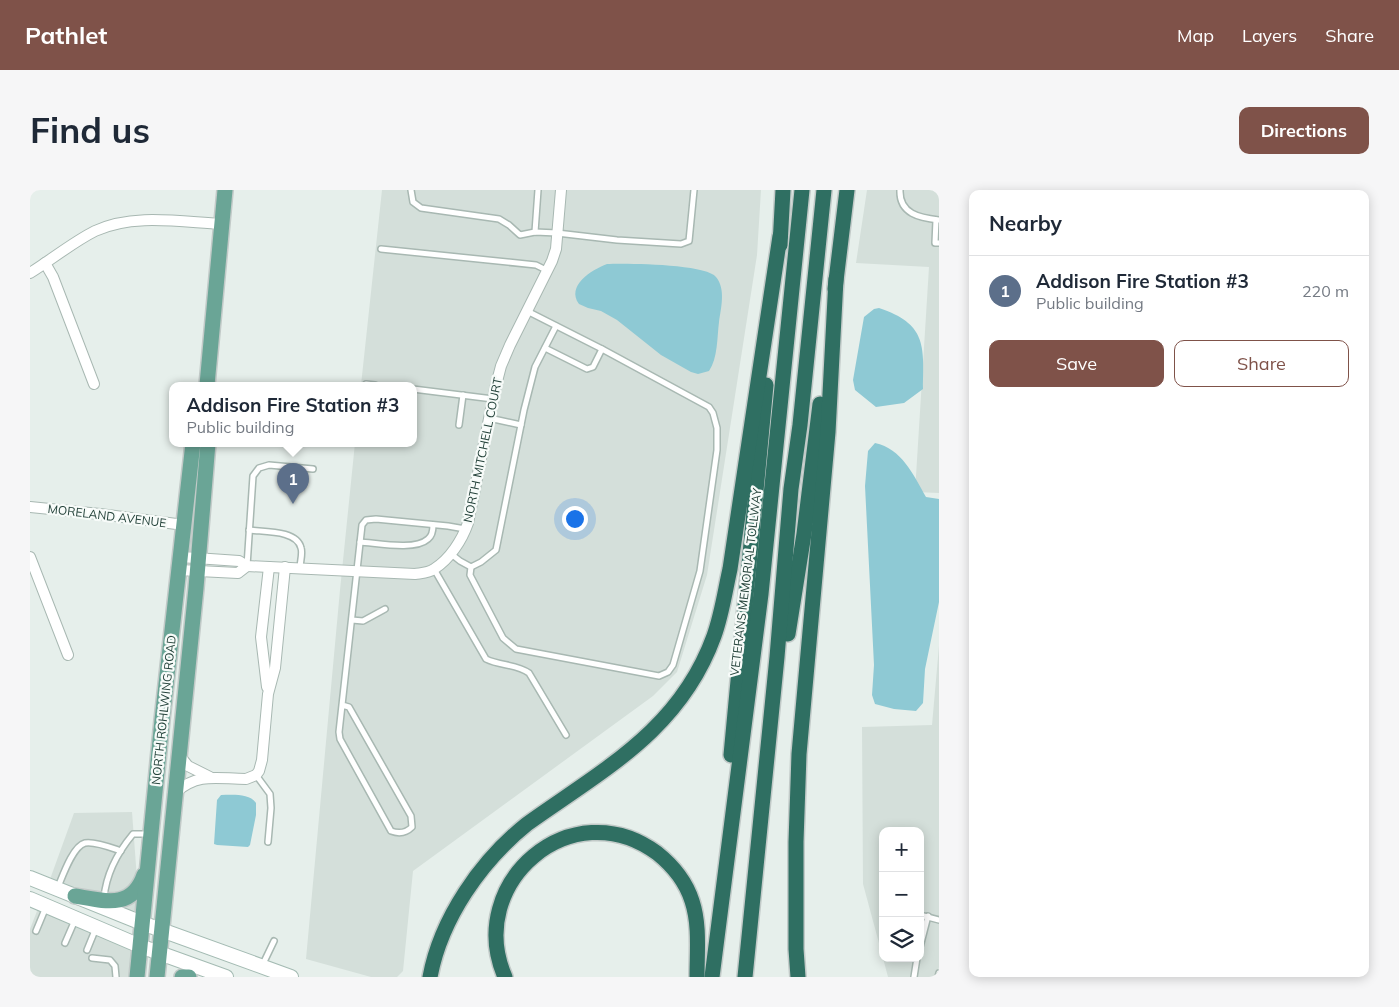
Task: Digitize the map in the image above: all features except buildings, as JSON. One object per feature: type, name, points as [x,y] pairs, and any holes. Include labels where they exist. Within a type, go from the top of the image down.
[{"type":"highway","points":[[713,971],[735,699],[783,190]]},
{"type":"highway","name":"VETERANS MEMORIAL TOLLWAY","points":[[713,971],[761,594],[802,190]]},
{"type":"highway","points":[[745,977],[777,657],[791,489],[800,425],[824,190]]},
{"type":"highway","points":[[763,798],[804,534],[847,190]]},
{"type":"highway","points":[[429,974],[446,930],[462,898],[482,870],[513,835],[623,757],[664,720],[682,696],[706,655],[721,611],[730,569],[780,236]]},
{"type":"highway","points":[[798,977],[796,949],[796,842],[799,754],[828,432],[836,279]]},
{"type":"highway","points":[[505,977],[497,950],[496,926],[501,901],[508,886],[525,863],[549,845],[574,836],[596,833],[617,835],[644,845],[663,857],[680,878],[692,900],[697,921],[698,977]]},
{"type":"main road","points":[[206,382],[225,190]]},
{"type":"main road","name":"NORTH ROHLWING ROAD","points":[[137,977],[193,447]]},
{"type":"main road","name":"NORTH ROHLWING ROAD","points":[[157,977],[180,756],[208,447]]},
{"type":"main road","points":[[75,896],[104,900],[122,900],[131,897],[142,883],[148,864]]},
{"type":"main road","points":[[30,878],[142,923],[291,977]]},
{"type":"main road","points":[[30,899],[140,946],[226,977]]},
{"type":"main road","points":[[182,977],[189,977]]},
{"type":"street","name":"NORTH MITCHELL COURT","points":[[434,569],[462,539],[466,529],[501,366],[548,271],[556,249],[561,190]]},
{"type":"street","points":[[30,273],[96,231],[124,223],[154,220],[221,224]]},
{"type":"street","points":[[45,263],[53,277],[94,384]]},
{"type":"street","name":"MORELAND AVENUE","points":[[30,507],[184,525]]},
{"type":"street","points":[[30,557],[68,655]]},
{"type":"street","points":[[180,563],[198,564],[238,573],[247,566],[415,574],[434,569]]},
{"type":"street","points":[[268,694],[262,644],[269,567]]},
{"type":"street","points":[[176,792],[189,782],[210,777],[246,779],[256,775],[259,771],[262,760],[268,694],[274,668],[285,567]]},
{"type":"street","points":[[263,619],[279,620]]},
{"type":"street","points":[[180,756],[188,766],[210,777]]},
{"type":"lane","points":[[410,190],[413,202],[421,208],[499,219],[520,235],[535,232],[557,233],[617,240],[681,244],[689,241],[694,190]]},
{"type":"lane","points":[[535,232],[538,190]]},
{"type":"lane","points":[[900,190],[899,196],[905,209],[919,218],[938,220],[935,243],[939,243]]},
{"type":"lane","points":[[381,249],[536,265],[548,271]]},
{"type":"lane","points":[[527,311],[602,349],[709,407],[716,419],[717,450],[700,572],[673,665],[668,672],[659,676],[516,649],[503,638],[470,575],[472,567],[496,550],[521,425],[535,367],[556,326]]},
{"type":"lane","points":[[545,348],[587,369],[593,367],[602,349]]},
{"type":"lane","points":[[417,389],[493,399]]},
{"type":"lane","points":[[459,425],[463,395]]},
{"type":"lane","points":[[489,418],[521,425]]},
{"type":"lane","points":[[247,566],[253,476],[260,468],[268,465],[313,469]]},
{"type":"lane","points":[[342,705],[350,707],[411,816],[412,827],[408,832],[398,833],[391,831],[340,739],[339,732],[342,705],[352,620],[362,525],[366,520],[466,529]]},
{"type":"lane","points":[[360,542],[416,545],[428,539],[433,525]]},
{"type":"lane","points":[[249,530],[286,534],[295,538],[301,547],[300,568]]},
{"type":"lane","points":[[450,553],[472,567]]},
{"type":"lane","points":[[434,569],[486,659],[523,669],[529,673],[566,735]]},
{"type":"lane","points":[[352,620],[363,621],[385,608]]},
{"type":"lane","points":[[256,775],[270,794],[271,808],[268,842]]},
{"type":"lane","points":[[104,900],[107,880],[121,851],[132,834],[151,834]]},
{"type":"lane","points":[[57,889],[75,850],[85,843],[104,845],[121,851]]},
{"type":"lane","points":[[36,931],[46,906]]},
{"type":"lane","points":[[924,915],[939,920]]},
{"type":"lane","points":[[924,932],[928,916]]},
{"type":"lane","points":[[65,943],[76,919]]},
{"type":"lane","points":[[87,950],[96,928]]},
{"type":"lane","points":[[262,967],[274,941]]},
{"type":"lane","points":[[92,958],[110,960],[115,966],[116,977]]},
{"type":"lane","points":[[914,977],[916,962]]},
{"type":"lane","points":[[938,977],[939,973]]},
{"type":"shaded area","points":[[382,190],[761,190],[757,255],[707,575],[677,672],[653,696],[413,871],[403,971],[397,977],[371,977],[306,959],[355,447],[417,447],[417,382],[361,382]]},
{"type":"shaded area","points":[[867,190],[939,190],[939,493],[915,492],[929,267],[856,263]]},
{"type":"shaded area","points":[[939,646],[939,977],[888,977],[884,962],[924,962],[924,827],[879,827],[879,944],[863,884],[862,727],[932,725]]},
{"type":"shaded area","points":[[132,812],[140,919],[49,882],[74,813]]},
{"type":"shaded area","points":[[39,906],[136,948],[134,977],[30,977],[30,929]]},
{"type":"water","points":[[607,264],[647,264],[682,267],[698,269],[716,277],[721,287],[722,305],[716,354],[709,371],[698,374],[691,372],[661,355],[617,320],[601,311],[579,304],[576,297],[578,285],[594,270]]},
{"type":"water","points":[[879,308],[906,321],[919,338],[923,360],[923,389],[904,403],[876,407],[855,390],[853,380],[864,317],[874,309]]},
{"type":"water","points":[[875,443],[893,451],[900,457],[911,471],[926,497],[939,499],[939,602],[925,669],[923,703],[916,711],[894,709],[875,704],[872,695],[874,665],[865,486],[868,451]]},
{"type":"water","points":[[221,795],[245,796],[256,803],[256,815],[248,847],[214,844],[217,800]]},
{"type":"place","name":"Addison Fire Station #3","points":[[293,504]]}]
